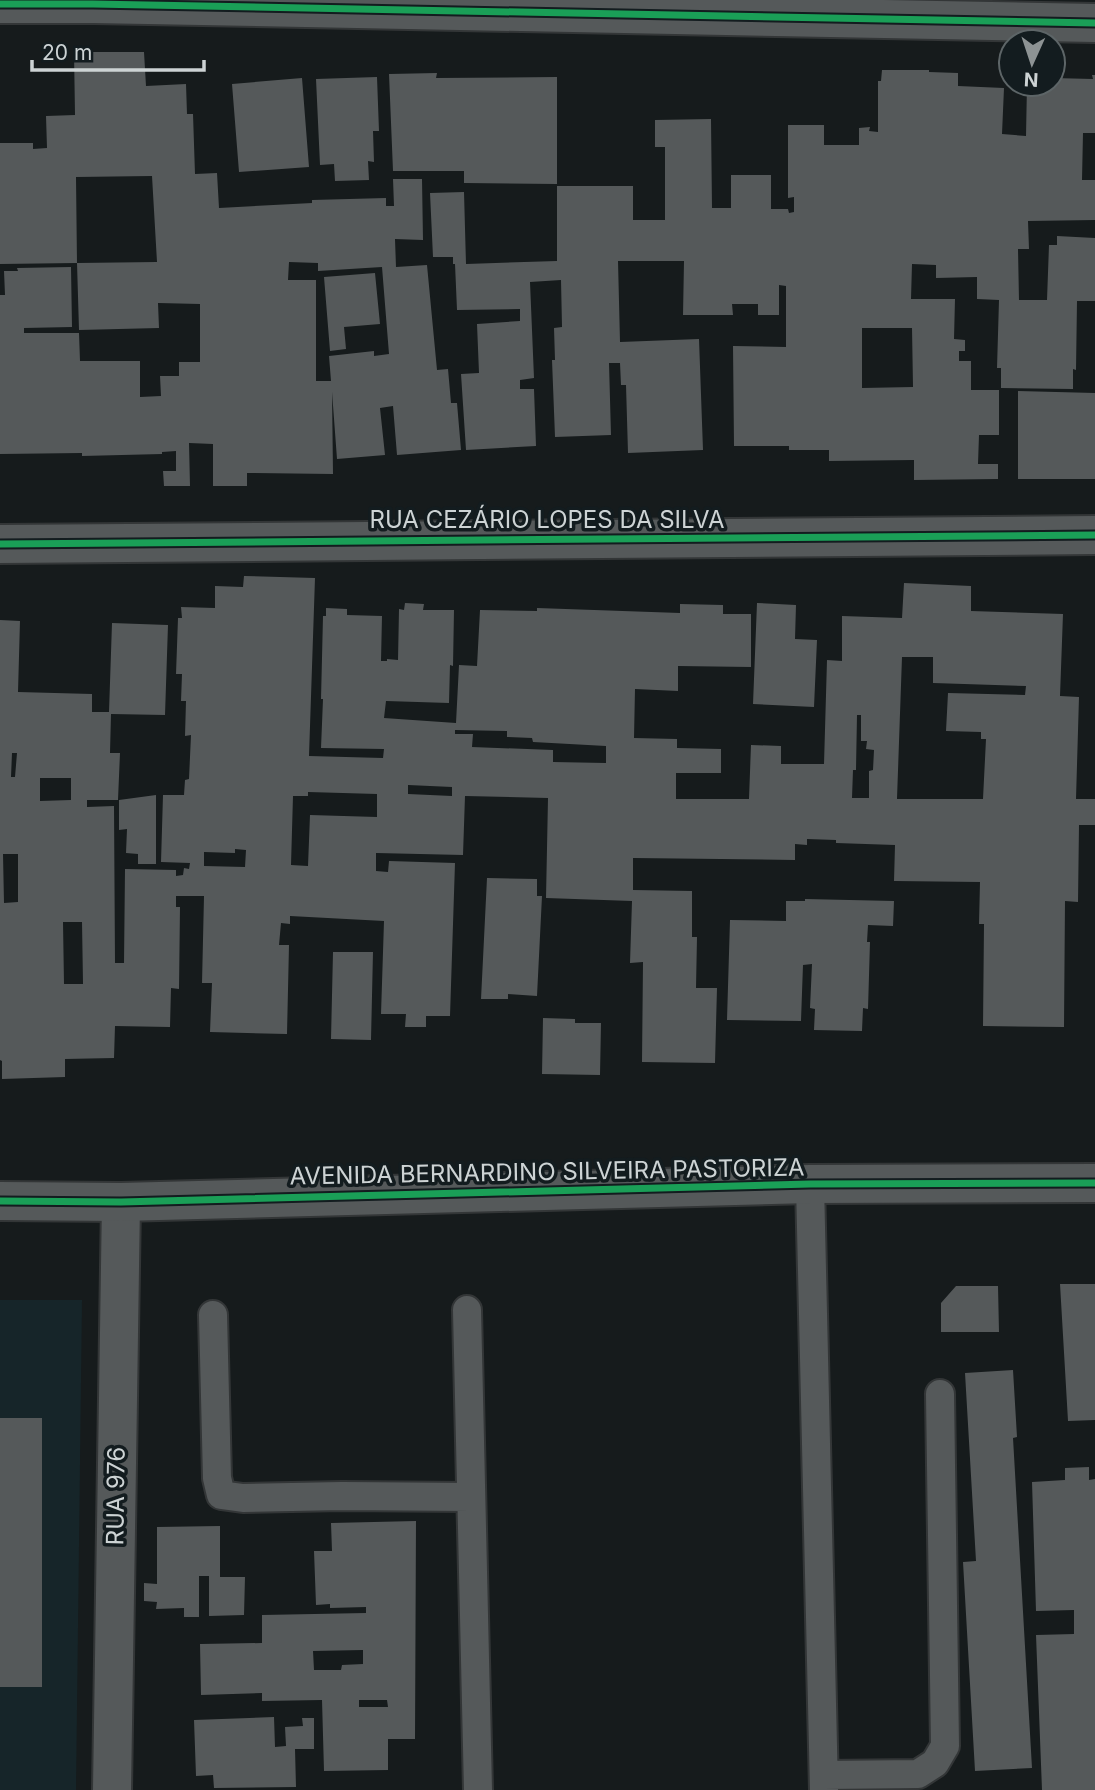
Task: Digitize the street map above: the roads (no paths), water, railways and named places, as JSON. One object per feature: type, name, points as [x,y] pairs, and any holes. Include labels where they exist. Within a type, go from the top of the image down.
[{"type":"street","points":[[0,4],[92,2],[844,9],[1095,23]]},
{"type":"street","name":"RUA CEZÁRIO LOPES DA SILVA","points":[[0,544],[1095,535]]},
{"type":"street","name":"AVENIDA BERNARDINO SILVEIRA PASTORIZA","points":[[0,1201],[121,1202],[810,1184],[1095,1183]]},
{"type":"street","name":"RUA 976","points":[[111,1790],[121,1202]]},
{"type":"lane","points":[[810,1184],[824,1783],[918,1774],[935,1763],[944,1746],[940,1395]]},
{"type":"lane","points":[[467,1310],[478,1790]]},
{"type":"lane","points":[[214,1315],[217,1478],[222,1495],[471,1497]]}]
